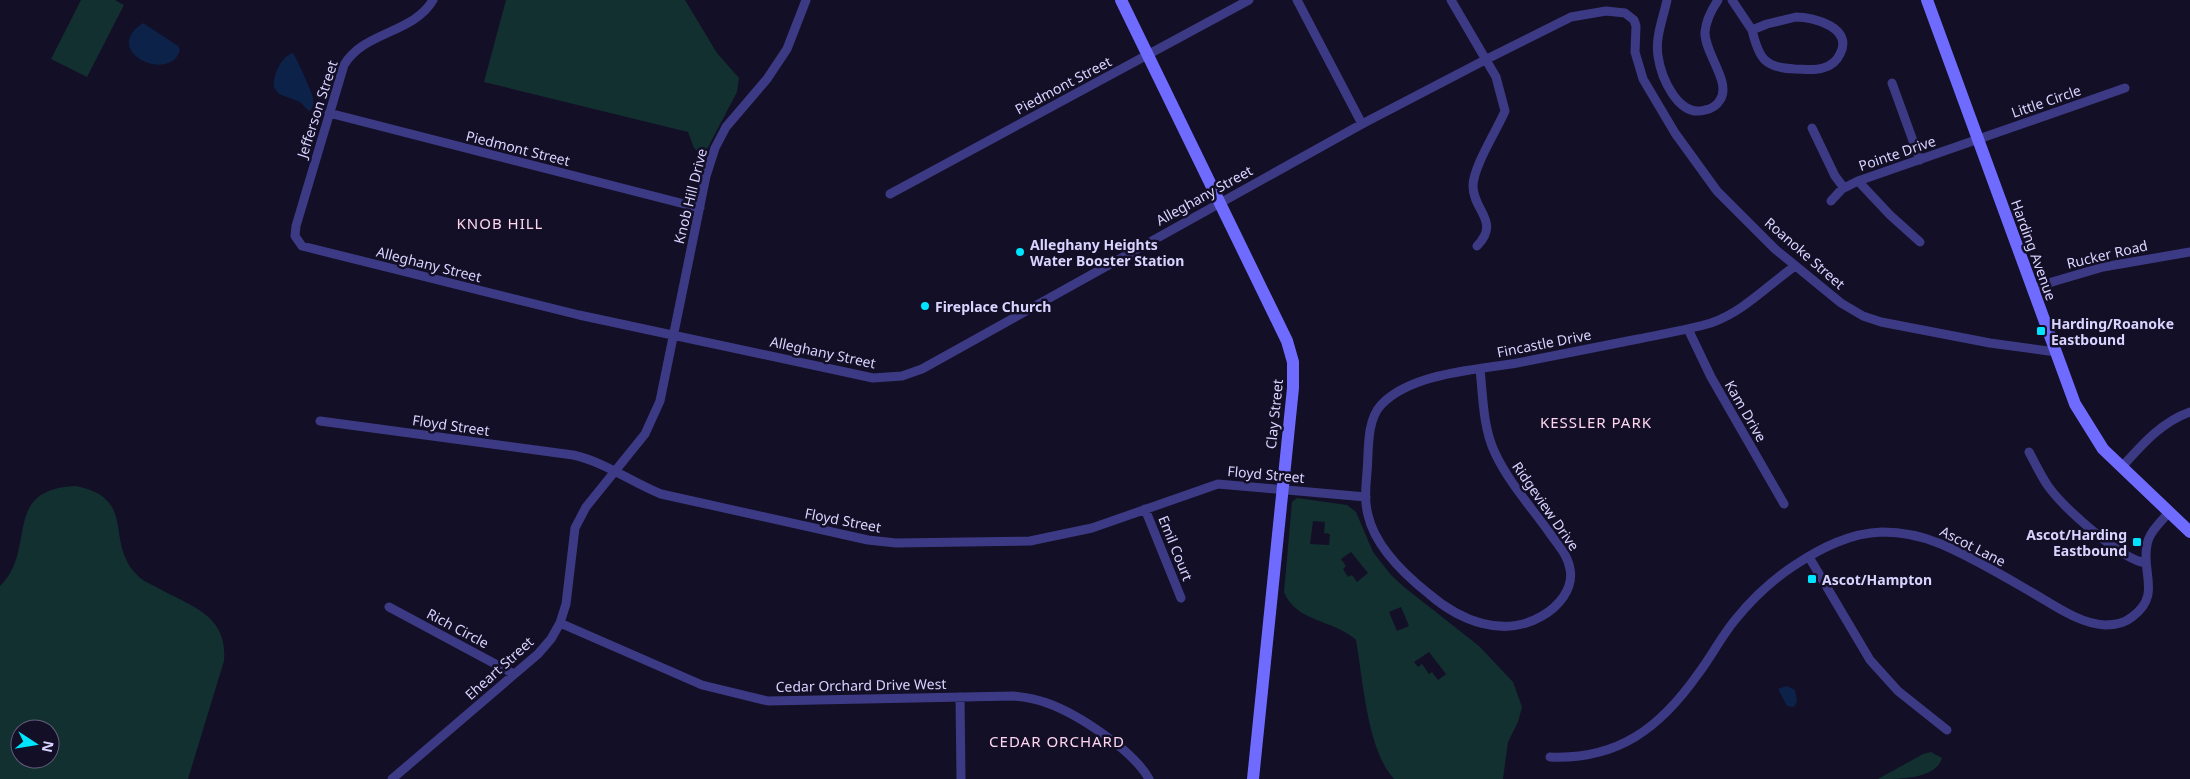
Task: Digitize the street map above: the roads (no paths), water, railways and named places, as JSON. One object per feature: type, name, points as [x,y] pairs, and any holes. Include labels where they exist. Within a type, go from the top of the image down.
[{"type":"street","name":"Jefferson Street","points":[[296,240],[296,226],[344,66],[358,47],[412,20],[422,13],[433,0]]},
{"type":"street","name":"Knob Hill Drive","points":[[673,335],[710,164],[722,134],[735,114],[780,60],[795,34],[806,0]]},
{"type":"street","name":"Clay Street","points":[[1121,0],[1287,341],[1293,368],[1293,388],[1281,489],[1253,779]]},
{"type":"street","name":"Piedmont Street","points":[[890,194],[1249,0]]},
{"type":"street","points":[[1297,0],[1362,124]]},
{"type":"street","points":[[1451,0],[1498,84],[1505,111],[1479,167],[1473,186],[1488,228],[1485,238],[1478,246]]},
{"type":"street","points":[[1667,0],[1659,27],[1658,58],[1668,84],[1680,104],[1689,110],[1697,112],[1714,106],[1724,92],[1723,83],[1705,40],[1706,25],[1718,0]]},
{"type":"street","points":[[1732,0],[1752,30],[1757,46],[1766,62],[1778,68],[1821,69],[1837,59],[1843,48],[1843,40],[1838,32],[1828,24],[1815,19],[1796,16],[1783,18],[1752,30]]},
{"type":"street","name":"Harding Avenue","points":[[1927,0],[2069,391],[2082,418],[2103,449],[2190,532]]},
{"type":"street","name":"Alleghany Street","points":[[296,240],[308,249],[579,315],[873,378],[902,376],[922,369],[1362,124],[1571,17],[1606,11],[1628,14]]},
{"type":"street","name":"Roanoke Street","points":[[1628,14],[1636,26],[1635,52],[1640,72],[1675,133],[1718,191],[1795,266],[1851,310],[1880,322],[1990,343],[2056,352]]},
{"type":"street","points":[[1892,83],[1920,160]]},
{"type":"street","name":"Little Circle","points":[[1977,140],[2125,88]]},
{"type":"street","name":"Piedmont Street","points":[[329,113],[700,208]]},
{"type":"street","points":[[1812,128],[1835,176],[1844,188]]},
{"type":"street","name":"Pointe Drive","points":[[1831,201],[1844,188],[1858,181],[1977,140]]},
{"type":"street","points":[[1858,181],[1890,215],[1920,242]]},
{"type":"street","name":"Rucker Road","points":[[2032,290],[2103,267],[2190,252]]},
{"type":"street","name":"Fincastle Drive","points":[[1366,497],[1372,425],[1381,406],[1402,391],[1430,379],[1688,329],[1715,321],[1738,310],[1795,266]]},
{"type":"street","name":"Kam Drive","points":[[1688,329],[1711,377],[1784,504]]},
{"type":"street","name":"Eheart Street","points":[[392,779],[538,654],[560,623],[566,604],[575,528],[586,506],[645,434],[654,418],[660,401],[673,335]]},
{"type":"street","name":"Ridgeview Drive","points":[[1366,497],[1370,521],[1387,551],[1419,586],[1453,612],[1483,624],[1505,626],[1531,621],[1556,605],[1569,588],[1571,573],[1568,562],[1496,456],[1486,424],[1480,369]]},
{"type":"street","points":[[2121,468],[2154,433],[2175,418],[2190,412]]},
{"type":"street","name":"Floyd Street","points":[[320,421],[593,459],[643,487],[661,494],[868,540],[896,543],[1030,541],[1092,528],[1218,484],[1366,497]]},
{"type":"street","points":[[2029,452],[2047,484],[2067,508],[2122,554],[2146,563]]},
{"type":"street","name":"Emil Court","points":[[1145,509],[1181,598]]},
{"type":"street","name":"Ascot Lane","points":[[1550,757],[1577,758],[1601,753],[1631,741],[1646,732],[1682,695],[1729,628],[1750,602],[1779,577],[1809,556],[1857,535],[1881,532],[1918,536],[1944,545],[2064,611],[2104,625],[2127,620],[2142,607],[2150,586],[2146,563],[2147,545],[2150,536],[2169,512]]},
{"type":"street","points":[[1809,556],[1870,660],[1894,687],[1947,730]]},
{"type":"street","name":"Rich Circle","points":[[389,607],[514,674]]},
{"type":"street","name":"Cedar Orchard Drive West","points":[[560,623],[702,685],[768,700],[1012,696],[1047,702],[1066,712],[1124,750],[1143,768],[1149,779]]},
{"type":"street","points":[[960,698],[961,779]]},
{"type":"water","points":[[143,23],[178,46],[180,50],[174,60],[164,64],[153,64],[142,60],[133,53],[129,44],[132,34]]},
{"type":"water","points":[[293,53],[312,95],[313,104],[309,111],[300,102],[279,94],[274,88],[274,78],[281,62]]},
{"type":"water","points":[[1787,686],[1795,690],[1797,701],[1794,707],[1787,706],[1778,689]]},
{"type":"place","name":"Alleghany Heights Water Booster Station","points":[[1020,252]]},
{"type":"place","name":"Fireplace Church","points":[[925,306]]},
{"type":"place","name":"Harding/Roanoke Eastbound","points":[[2041,331]]},
{"type":"place","name":"Ascot/Harding Eastbound","points":[[2137,542]]},
{"type":"place","name":"Ascot/Hampton","points":[[1812,579]]},
{"type":"district","name":"KNOB HILL","points":[[500,223]]},
{"type":"district","name":"KESSLER PARK","points":[[1596,422]]},
{"type":"district","name":"CEDAR ORCHARD","points":[[1057,741]]}]
